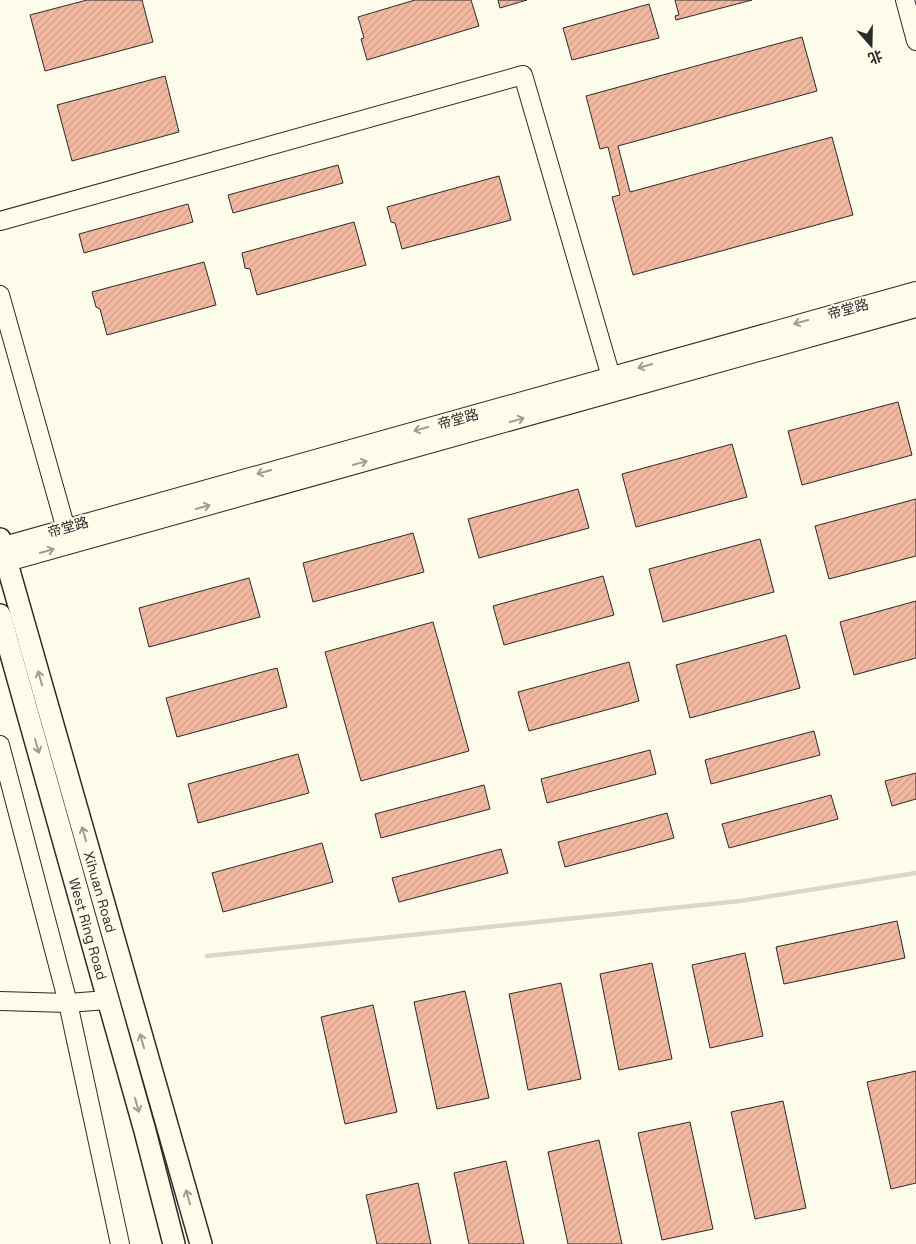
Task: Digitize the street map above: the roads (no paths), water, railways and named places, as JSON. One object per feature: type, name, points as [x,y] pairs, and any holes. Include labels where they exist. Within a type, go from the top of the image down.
[{"type":"main road","name":"Xihuan Road","points":[[2,552],[201,1244]]},
{"type":"main road","name":"West Ring Road","points":[[0,615],[145,1131],[174,1244]]},
{"type":"street","points":[[905,0],[916,41]]},
{"type":"street","points":[[0,222],[523,75],[613,384]]},
{"type":"street","name":"帝堂路","points":[[2,552],[68,536],[613,384],[916,291]]},
{"type":"street","points":[[0,295],[68,536]]},
{"type":"street","name":"帝堂路","points":[[613,384],[916,308]]},
{"type":"street","points":[[0,745],[68,1003],[120,1244]]},
{"type":"street","points":[[0,1001],[68,1003],[107,1000]]},
{"type":"waterway","points":[[207,956],[740,901],[916,873]]}]
